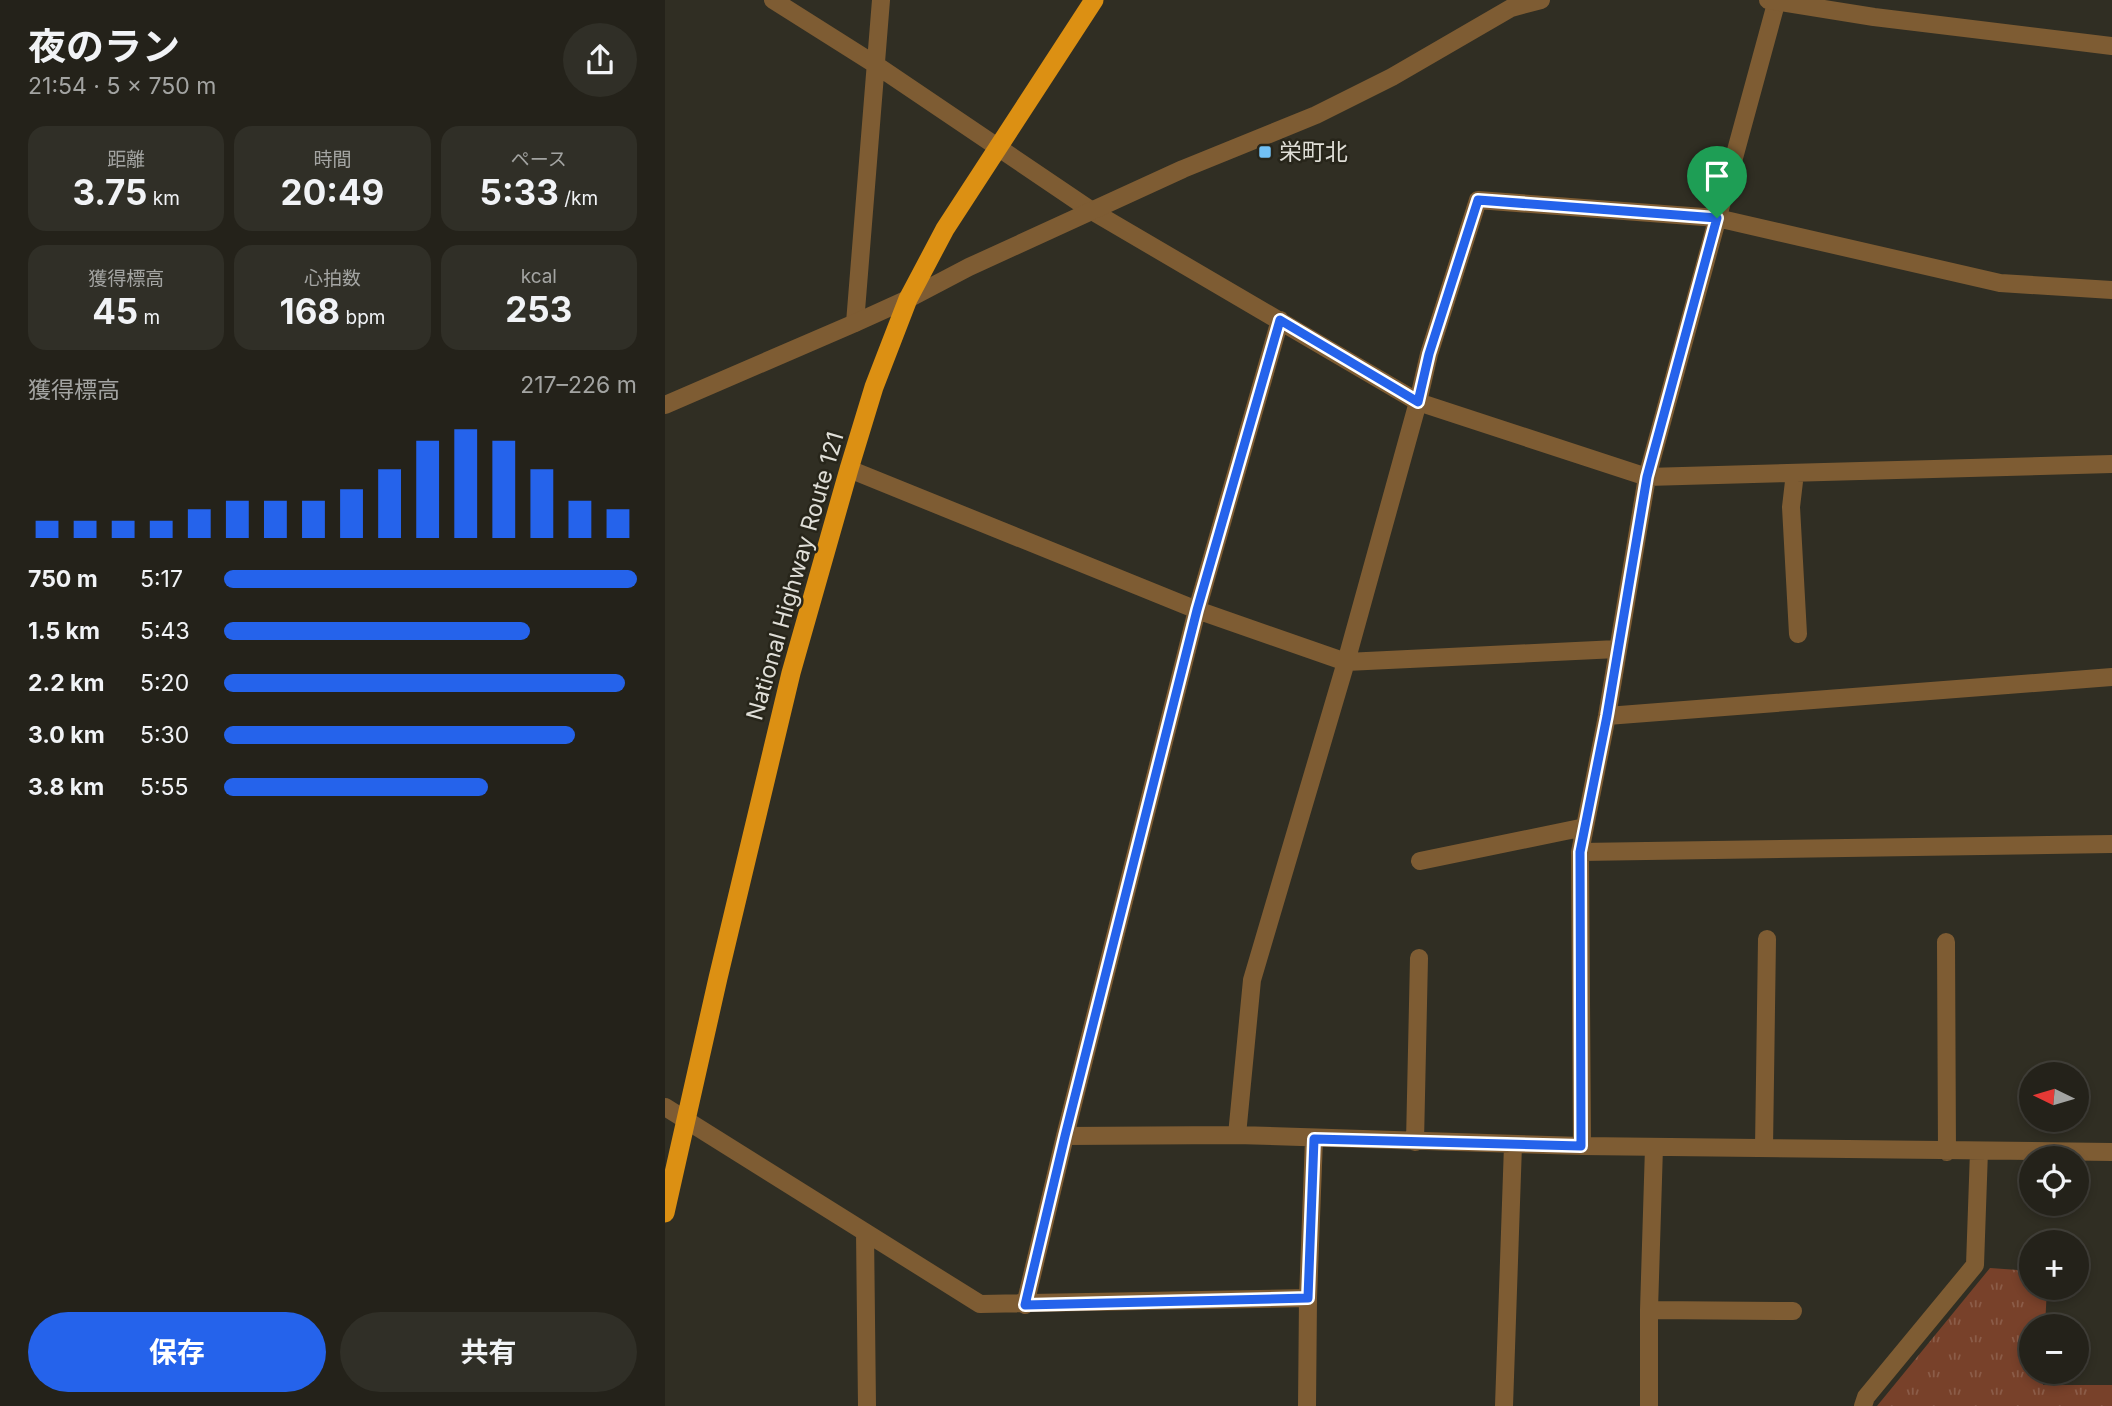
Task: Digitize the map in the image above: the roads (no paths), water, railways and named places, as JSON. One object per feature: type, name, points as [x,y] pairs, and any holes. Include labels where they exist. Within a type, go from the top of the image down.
[{"type":"highway","name":"National Highway Route 121","points":[[665,1213],[791,673],[874,387],[908,299],[945,229],[1094,0]]},
{"type":"street","points":[[773,0],[876,65],[1092,211],[1418,402],[1647,477],[2112,464]]},
{"type":"street","points":[[855,323],[881,0]]},
{"type":"street","points":[[665,405],[908,299],[969,267],[1183,169],[1316,115],[1392,77],[1511,4],[1541,0]]},
{"type":"street","points":[[1581,1146],[1580,852],[1607,716],[1647,477],[1774,0],[1887,19],[2112,46]]},
{"type":"street","points":[[1237,1135],[1252,980],[1346,662],[1429,354],[1478,200],[1717,218],[2000,283],[2112,290]]},
{"type":"street","points":[[1025,1305],[1197,610],[1280,320]]},
{"type":"street","points":[[849,469],[1197,610],[1346,662],[1617,649]]},
{"type":"street","points":[[1795,474],[1791,507],[1798,634]]},
{"type":"street","points":[[1607,716],[2112,677]]},
{"type":"street","points":[[1420,861],[1585,827]]},
{"type":"street","points":[[1580,852],[2112,845]]},
{"type":"street","points":[[1764,1148],[1767,939]]},
{"type":"street","points":[[1946,942],[1947,1152]]},
{"type":"street","points":[[1415,1142],[1419,958]]},
{"type":"street","points":[[665,1107],[980,1304],[1308,1298]]},
{"type":"street","points":[[1065,1136],[1237,1135],[1581,1146],[2112,1152]]},
{"type":"street","points":[[1307,1406],[1314,1139]]},
{"type":"street","points":[[1504,1406],[1513,1144]]},
{"type":"street","points":[[1649,1406],[1654,1147]]},
{"type":"street","points":[[1863,1406],[1866,1397],[1975,1265],[1979,1151]]},
{"type":"street","points":[[865,1232],[867,1406]]},
{"type":"street","points":[[1649,1310],[1793,1311]]},
{"type":"place","name":"栄町北","points":[[1265,152]]}]
